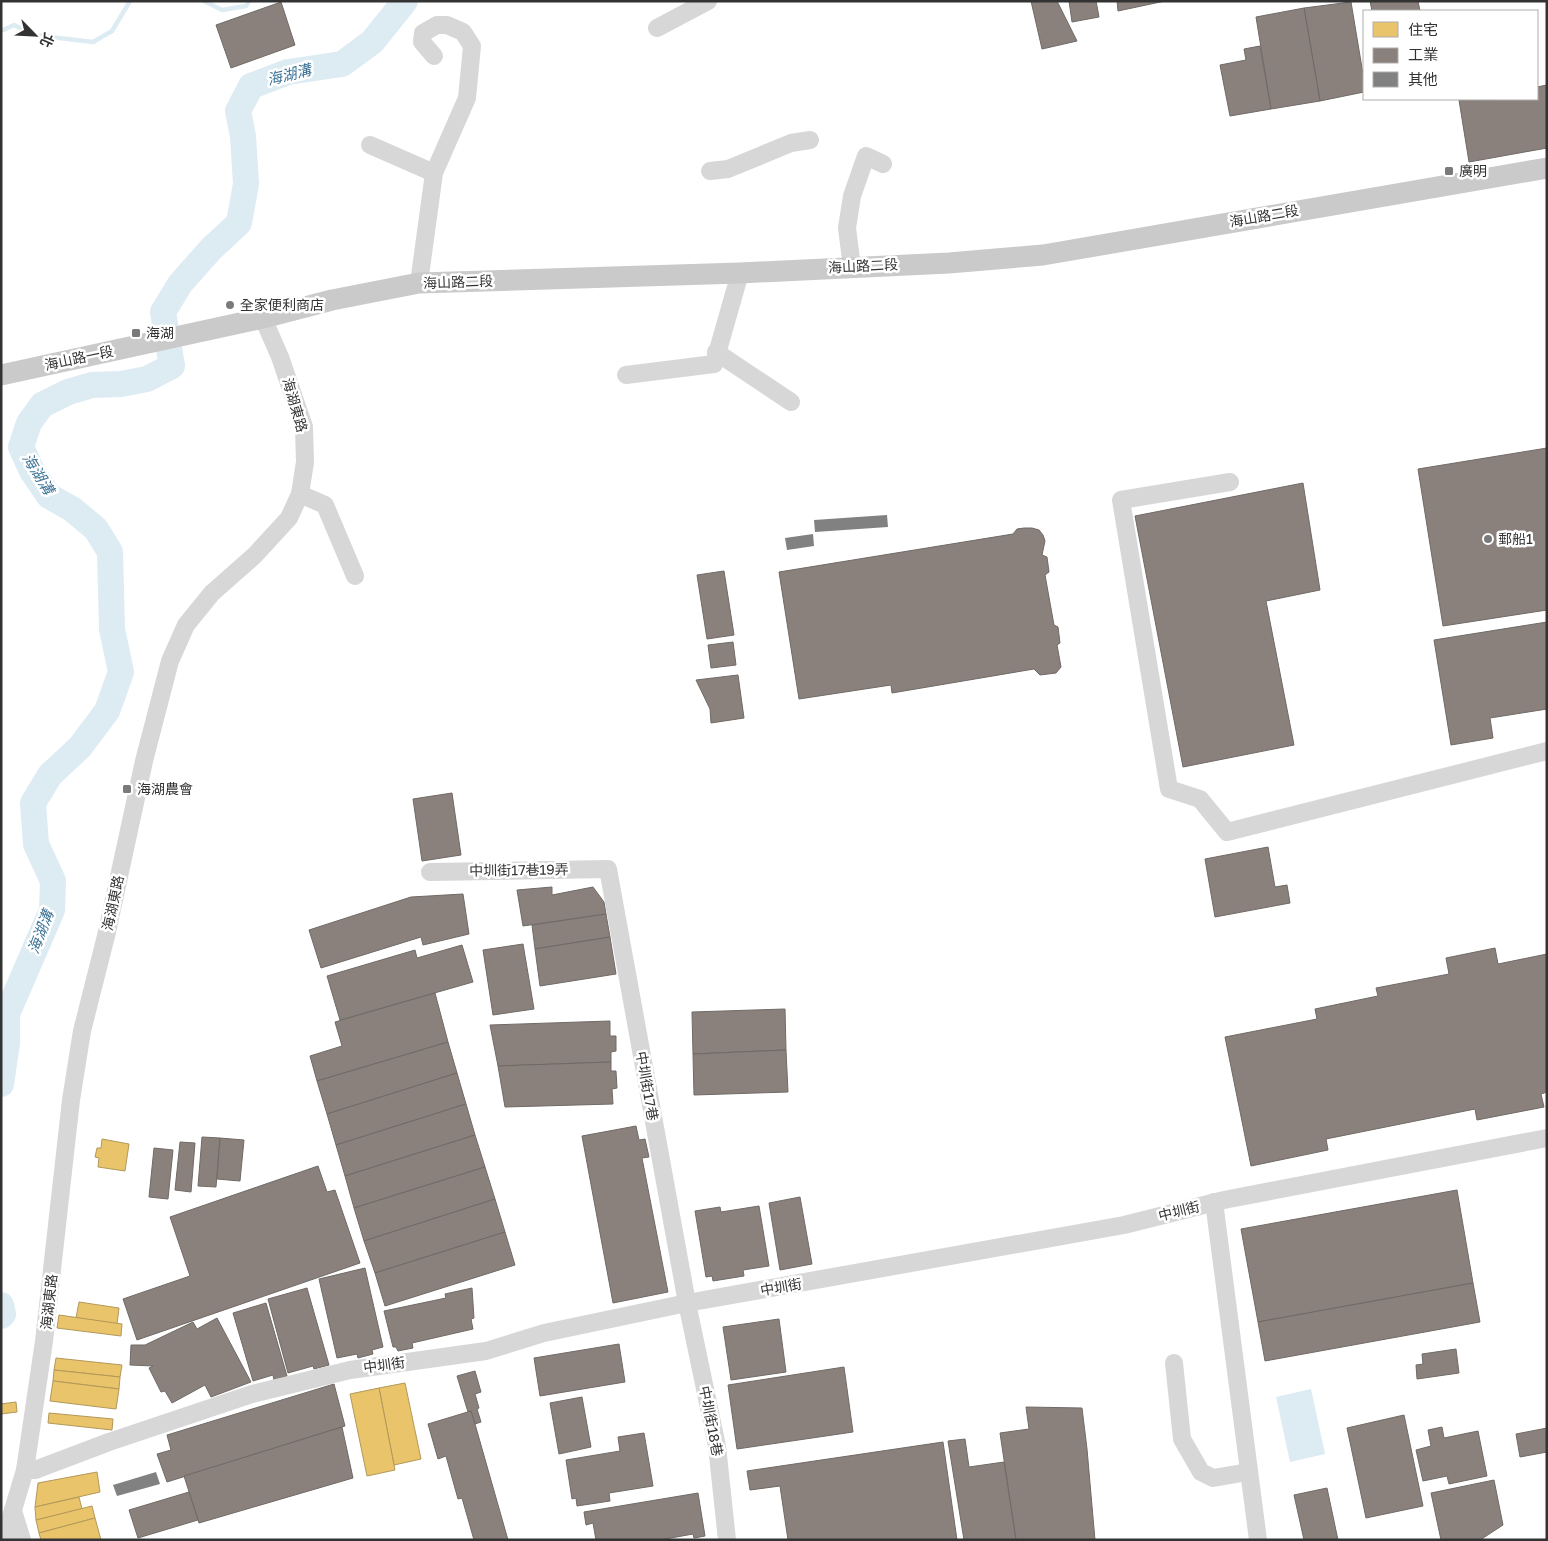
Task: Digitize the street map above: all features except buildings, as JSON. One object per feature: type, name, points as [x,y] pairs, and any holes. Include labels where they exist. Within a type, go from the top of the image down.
[{"type":"main road","name":"海山路二段","points":[[177,337],[332,300],[419,283],[740,273],[852,266],[949,263],[1043,255],[1547,168]]},
{"type":"main road","name":"海山路一段","points":[[1,375],[177,337]]},
{"type":"street","points":[[657,28],[708,1]]},
{"type":"street","points":[[419,283],[434,173],[467,98],[472,46],[463,32],[448,25],[437,25],[423,33],[422,42],[434,56]]},
{"type":"street","points":[[710,171],[728,169],[791,143],[810,140]]},
{"type":"street","points":[[370,145],[434,173]]},
{"type":"street","points":[[852,266],[847,228],[852,196],[866,156],[883,164]]},
{"type":"street","points":[[715,358],[740,273]]},
{"type":"street","name":"海湖東路","points":[[4,1540],[24,1470],[44,1341],[71,1100],[82,1031],[107,932],[144,761],[170,661],[186,625],[212,593],[255,555],[289,518],[300,494],[305,462],[304,427],[280,357],[263,318]]},
{"type":"street","points":[[626,375],[715,358],[790,402]]},
{"type":"street","points":[[1230,482],[1121,500],[1169,789],[1200,799],[1227,832],[1547,751]]},
{"type":"street","points":[[300,494],[325,504],[354,576]]},
{"type":"street","name":"中圳街17巷19弄","points":[[430,872],[608,869]]},
{"type":"street","name":"中圳街17巷","points":[[608,869],[687,1303]]},
{"type":"street","name":"中圳街","points":[[24,1470],[34,1470],[109,1442],[252,1394],[350,1370],[486,1351],[544,1333],[687,1303],[1124,1225],[1214,1202],[1547,1138]]},
{"type":"street","points":[[1214,1202],[1258,1540]]},
{"type":"street","name":"中圳街18巷","points":[[687,1303],[717,1446],[728,1540]]},
{"type":"street","points":[[1174,1363],[1182,1439],[1201,1472],[1214,1478],[1248,1472]]},
{"type":"street","points":[[13,1511],[22,1540]]},
{"type":"shaded area","points":[[1311,1389],[1325,1454],[1290,1462],[1276,1397]]},
{"type":"waterway","points":[[1,31],[14,25],[34,35],[93,42],[112,31],[130,1]]},
{"type":"waterway","points":[[204,1],[222,10],[246,6],[249,1]]},
{"type":"waterway","name":"海湖溝","points":[[1,1084],[7,1043],[7,1014],[52,910],[53,881],[36,844],[33,803],[50,775],[80,747],[107,711],[121,672],[112,629],[110,552],[96,529],[72,509],[49,496],[32,471],[21,447],[29,423],[42,405],[68,392],[92,385],[121,384],[147,379],[172,366],[163,312],[180,284],[211,249],[239,223],[246,184],[243,136],[238,111],[251,86],[288,72],[342,64],[372,42],[405,1]]},
{"type":"waterway","name":"海湖溝","points":[[1,1305],[3,1314],[1,1316]]},
{"type":"place","name":"廣明","points":[[1449,171]]},
{"type":"place","name":"全家便利商店","points":[[230,305]]},
{"type":"place","name":"海湖","points":[[136,333]]},
{"type":"place","name":"郵船1","points":[[1488,539]]},
{"type":"place","name":"海湖農會","points":[[127,789]]}]
